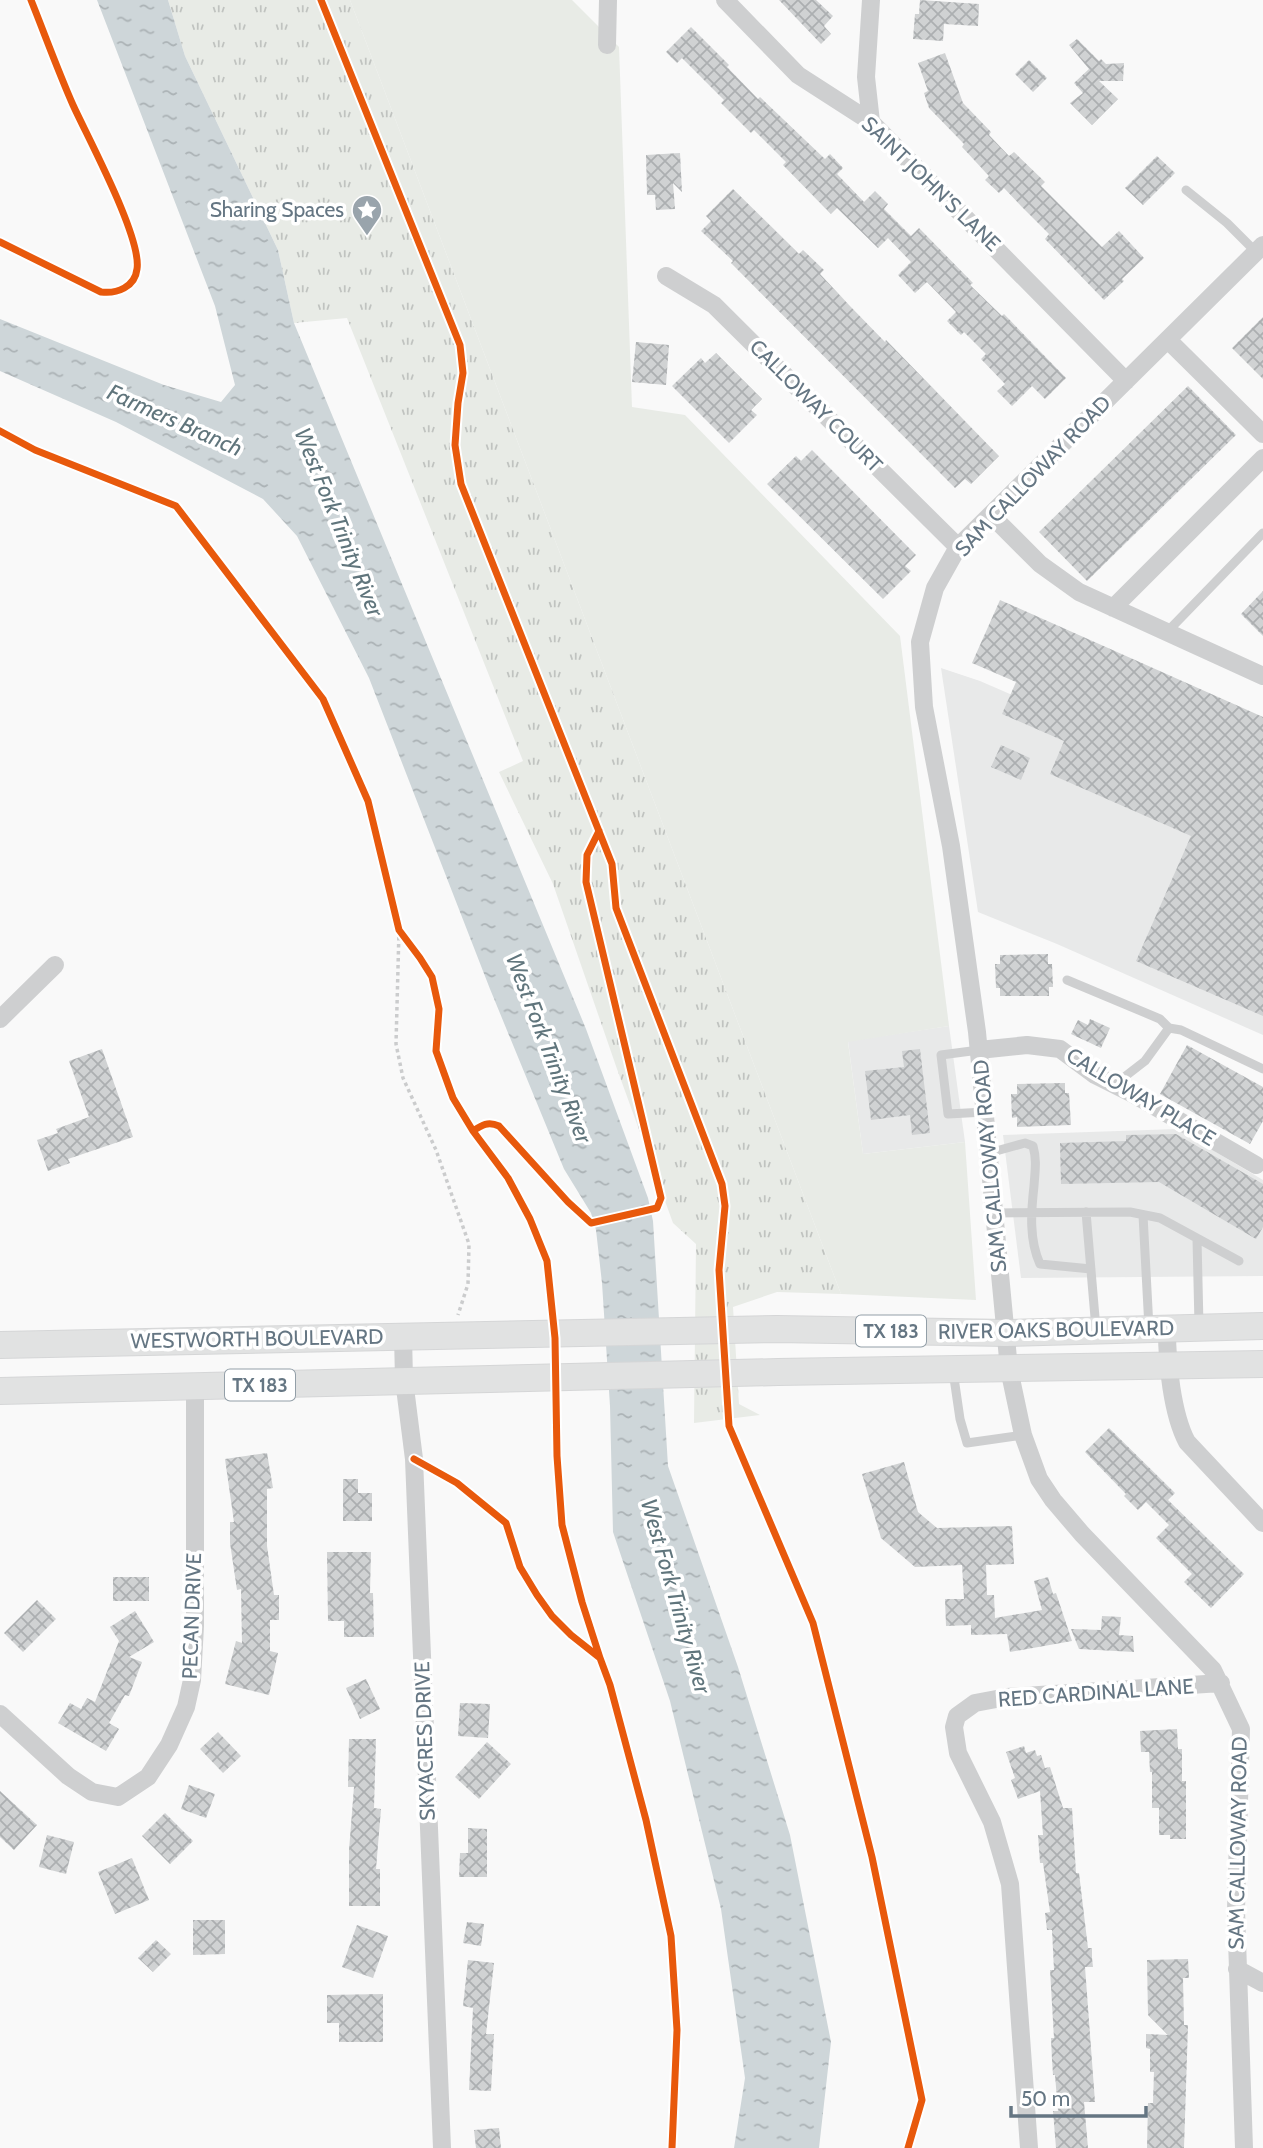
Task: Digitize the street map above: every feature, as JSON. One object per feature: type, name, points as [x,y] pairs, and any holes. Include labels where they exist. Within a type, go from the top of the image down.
[{"type":"main road","name":"RIVER OAKS BOULEVARD","points":[[513,1333],[777,1329],[1006,1333],[1263,1326]]},
{"type":"main road","name":"WESTWORTH BOULEVARD","points":[[0,1345],[513,1333]]},
{"type":"main road","name":"RIVER OAKS BOULEVARD","points":[[404,1380],[1263,1364]]},
{"type":"main road","name":"TX 183","points":[[0,1391],[404,1380]]},
{"type":"street","points":[[607,45],[608,0]]},
{"type":"street","name":"SAINT JOHN'S LANE","points":[[725,0],[798,75],[871,122],[1126,381]]},
{"type":"street","points":[[871,0],[866,77],[871,122]]},
{"type":"street","name":"SAM CALLOWAY ROAD","points":[[1244,2148],[1236,1910],[1241,1729],[1213,1670],[1082,1534],[1053,1500],[1039,1479],[1023,1435],[1009,1369],[979,1050],[951,846],[924,707],[920,642],[935,588],[958,547],[1259,248]]},
{"type":"street","name":"CALLOWAY COURT","points":[[666,276],[714,305],[958,547]]},
{"type":"street","points":[[1168,340],[1263,434]]},
{"type":"street","points":[[1113,608],[1263,458]]},
{"type":"street","points":[[991,515],[1040,565],[1079,592],[1263,676]]},
{"type":"street","points":[[0,1019],[55,965]]},
{"type":"street","name":"CALLOWAY PLACE","points":[[979,1050],[1027,1045],[1060,1049],[1095,1075],[1259,1159]]},
{"type":"street","points":[[1158,1330],[1169,1366],[1180,1429],[1187,1442],[1263,1523]]},
{"type":"street","name":"SKYACRES DRIVE","points":[[402,1335],[404,1380],[414,1459],[442,2148]]},
{"type":"street","name":"PECAN DRIVE","points":[[0,1714],[68,1776],[92,1792],[118,1797],[148,1777],[169,1745],[186,1707],[192,1680],[195,1626],[195,1387]]},
{"type":"street","name":"RED CARDINAL LANE","points":[[1030,2148],[1010,1884],[992,1822],[958,1753],[954,1727],[957,1716],[975,1703],[1007,1697],[1221,1683]]},
{"type":"street","points":[[1237,1969],[1263,1983]]},
{"type":"lane","points":[[1186,190],[1259,248]]},
{"type":"lane","points":[[1167,632],[1263,533]]},
{"type":"lane","points":[[1068,980],[1160,1019],[1169,1028],[1181,1030],[1263,1069]]},
{"type":"lane","points":[[1114,1085],[1144,1061],[1169,1028]]},
{"type":"lane","points":[[979,1050],[941,1055],[948,1114],[985,1112]]},
{"type":"lane","points":[[989,1153],[1026,1143],[1033,1146],[1036,1157],[1031,1212],[1034,1251],[1040,1264],[1091,1269]]},
{"type":"lane","points":[[1086,1212],[1097,1331]]},
{"type":"lane","points":[[995,1213],[1143,1214],[1160,1218],[1238,1261]]},
{"type":"lane","points":[[1143,1214],[1158,1330]]},
{"type":"lane","points":[[1197,1239],[1199,1328]]},
{"type":"lane","points":[[953,1369],[960,1419],[967,1443],[1023,1435]]},
{"type":"path","points":[[399,930],[396,1044],[403,1078],[436,1150],[470,1244],[468,1284],[453,1334]]},
{"type":"shaded area","points":[[941,668],[980,681],[1263,803],[1263,1035],[978,912]]},
{"type":"shaded area","points":[[949,1026],[965,1142],[863,1154],[848,1041]]},
{"type":"shaded area","points":[[1177,1129],[1263,1180],[1263,1276],[1021,1278],[1003,1135]]},
{"type":"green space","points":[[168,0],[350,0],[841,1294],[777,1292],[733,1307],[739,1404],[760,1415],[694,1423],[696,1244],[673,1223],[553,884],[499,772],[523,761],[347,318],[294,323],[278,250],[185,56]]},
{"type":"green space","points":[[350,0],[572,0],[619,47],[632,407],[685,415],[900,636],[949,1026],[848,1042],[863,1154],[965,1142],[976,1300],[841,1294]]},
{"type":"water","points":[[97,0],[168,0],[185,56],[278,250],[294,323],[586,1029],[648,1198],[653,1221],[668,1466],[738,1667],[790,1835],[831,2042],[819,2148],[734,2148],[745,2078],[721,1909],[670,1701],[613,1532],[610,1406],[596,1230],[591,1213],[564,1169],[490,989],[369,678],[297,536],[263,499],[116,422],[0,371],[0,319],[164,385],[221,402],[235,385],[215,306]]},
{"type":"building","points":[[779,0],[816,0],[833,16],[824,26],[831,34],[821,44]]},
{"type":"building","points":[[920,0],[979,4],[978,26],[944,24],[943,41],[913,39],[915,14],[919,14]]},
{"type":"building","points":[[691,27],[758,99],[760,97],[825,159],[830,154],[843,168],[837,174],[864,202],[875,191],[888,204],[884,209],[911,236],[919,228],[973,283],[970,285],[1002,316],[1004,314],[1066,378],[1045,399],[1032,386],[1012,406],[997,391],[1005,384],[981,359],[986,354],[964,332],[961,335],[947,321],[956,312],[927,282],[915,293],[898,275],[911,262],[888,238],[878,248],[837,208],[831,214],[783,165],[786,162],[754,130],[751,133],[721,103],[724,100],[682,58],[677,63],[666,52]]},
{"type":"building","points":[[1077,39],[1099,61],[1101,59],[1106,64],[1124,63],[1123,81],[1099,81],[1118,99],[1092,125],[1070,103],[1083,93],[1074,83],[1089,69],[1069,45]]},
{"type":"building","points":[[945,53],[963,103],[991,132],[989,135],[1009,156],[1014,152],[1045,182],[1041,186],[1102,247],[1119,231],[1144,258],[1104,300],[1045,239],[1049,234],[1004,188],[999,193],[985,180],[989,176],[962,147],[964,144],[929,108],[924,93],[928,91],[918,63]]},
{"type":"building","points":[[1029,60],[1047,78],[1033,92],[1015,74]]},
{"type":"building","points":[[680,153],[682,192],[673,183],[675,209],[656,210],[655,195],[647,195],[646,155]]},
{"type":"building","points":[[1157,156],[1175,173],[1143,205],[1125,188]]},
{"type":"building","points":[[733,189],[799,254],[803,250],[824,270],[820,274],[849,305],[999,456],[971,484],[965,479],[955,488],[701,231],[711,221],[706,216]]},
{"type":"building","points":[[1263,317],[1263,379],[1232,348]]},
{"type":"building","points":[[636,342],[669,345],[666,385],[632,382]]},
{"type":"building","points":[[716,353],[762,399],[751,410],[757,415],[729,443],[672,386],[701,358],[705,363]]},
{"type":"building","points":[[1188,386],[1236,435],[1087,581],[1039,532]]},
{"type":"building","points":[[812,450],[916,555],[905,566],[911,571],[883,599],[767,484],[796,456],[801,461]]},
{"type":"building","points":[[1263,591],[1263,636],[1241,614]]},
{"type":"building","points":[[1000,600],[1263,717],[1263,1016],[1136,961],[1191,836],[1050,774],[1064,741],[1002,714],[1016,682],[972,663]]},
{"type":"building","points":[[1001,745],[1030,758],[1021,780],[991,767]]},
{"type":"building","points":[[1048,954],[1048,964],[1052,964],[1053,987],[1049,987],[1049,996],[1000,996],[1000,988],[996,988],[995,964],[1000,964],[1000,955]]},
{"type":"building","points":[[1090,1019],[1110,1028],[1101,1048],[1071,1034],[1078,1020],[1088,1025]]},
{"type":"building","points":[[1187,1045],[1263,1087],[1263,1121],[1250,1144],[1160,1094]]},
{"type":"building","points":[[102,1049],[133,1137],[68,1159],[70,1163],[48,1171],[37,1140],[58,1133],[56,1129],[89,1117],[69,1061]]},
{"type":"building","points":[[920,1049],[930,1133],[912,1135],[910,1115],[871,1120],[865,1071],[904,1067],[902,1051]]},
{"type":"building","points":[[1065,1083],[1065,1093],[1069,1093],[1071,1125],[1017,1127],[1017,1117],[1012,1118],[1011,1094],[1017,1094],[1017,1084]]},
{"type":"building","points":[[1176,1134],[1263,1184],[1263,1227],[1256,1239],[1159,1182],[1061,1184],[1060,1143],[1126,1141],[1126,1135]]},
{"type":"building","points":[[1109,1428],[1175,1493],[1168,1500],[1244,1574],[1211,1608],[1184,1582],[1192,1574],[1156,1538],[1169,1525],[1146,1502],[1138,1510],[1085,1452]]},
{"type":"building","points":[[267,1453],[273,1488],[267,1489],[267,1546],[274,1595],[279,1595],[279,1620],[270,1620],[270,1651],[278,1653],[269,1695],[225,1684],[236,1641],[242,1643],[241,1589],[237,1590],[230,1543],[230,1522],[234,1522],[225,1459]]},
{"type":"building","points":[[904,1462],[918,1512],[937,1528],[1012,1526],[1014,1564],[986,1565],[987,1595],[994,1595],[995,1618],[1042,1610],[1034,1581],[1048,1577],[1072,1641],[1010,1652],[1007,1634],[971,1635],[971,1625],[946,1626],[945,1599],[964,1599],[962,1565],[915,1567],[881,1538],[862,1474]]},
{"type":"building","points":[[343,1479],[358,1479],[358,1493],[372,1493],[372,1521],[343,1521]]},
{"type":"building","points":[[327,1552],[371,1552],[370,1593],[373,1593],[374,1637],[344,1637],[344,1621],[328,1621]]},
{"type":"building","points":[[113,1577],[149,1577],[149,1601],[113,1601]]},
{"type":"building","points":[[37,1600],[56,1619],[23,1652],[4,1633]]},
{"type":"building","points":[[135,1611],[154,1642],[129,1657],[142,1662],[129,1696],[125,1695],[109,1723],[119,1729],[106,1751],[58,1723],[70,1703],[81,1709],[87,1698],[95,1702],[119,1641],[110,1627]]},
{"type":"building","points":[[1102,1616],[1121,1617],[1119,1635],[1133,1636],[1134,1652],[1079,1649],[1071,1629],[1101,1630]]},
{"type":"building","points":[[366,1679],[380,1709],[360,1719],[346,1688]]},
{"type":"building","points":[[460,1703],[490,1704],[488,1738],[458,1736]]},
{"type":"building","points":[[1177,1729],[1178,1749],[1182,1749],[1182,1781],[1186,1781],[1186,1839],[1170,1839],[1170,1835],[1159,1835],[1159,1808],[1152,1808],[1149,1752],[1141,1752],[1140,1731]]},
{"type":"building","points":[[218,1732],[241,1756],[223,1773],[200,1749]]},
{"type":"building","points":[[349,1739],[376,1739],[374,1808],[381,1809],[376,1869],[380,1869],[380,1906],[349,1906],[349,1850],[354,1787],[348,1787]]},
{"type":"building","points":[[487,1742],[511,1764],[479,1799],[455,1777]]},
{"type":"building","points":[[1024,1746],[1026,1753],[1035,1750],[1037,1756],[1041,1755],[1045,1768],[1050,1767],[1063,1808],[1072,1808],[1076,1873],[1079,1873],[1088,1948],[1092,1948],[1093,1967],[1085,1967],[1095,2102],[1084,2102],[1088,2148],[1056,2148],[1053,2111],[1058,2111],[1052,2060],[1051,2038],[1054,2038],[1050,1970],[1054,1970],[1052,1930],[1047,1930],[1045,1913],[1050,1912],[1043,1863],[1040,1863],[1038,1835],[1043,1835],[1040,1791],[1018,1799],[1011,1780],[1015,1778],[1006,1752]]},
{"type":"building","points":[[189,1785],[215,1794],[206,1818],[181,1809]]},
{"type":"building","points":[[0,1791],[37,1825],[14,1850],[0,1837]]},
{"type":"building","points":[[165,1813],[193,1841],[170,1864],[142,1836]]},
{"type":"building","points":[[468,1828],[487,1829],[487,1877],[459,1877],[460,1853],[468,1853]]},
{"type":"building","points":[[47,1835],[74,1842],[66,1874],[39,1867]]},
{"type":"building","points":[[132,1858],[149,1900],[115,1914],[98,1872]]},
{"type":"building","points":[[193,1920],[225,1920],[225,1954],[193,1955]]},
{"type":"building","points":[[467,1922],[484,1924],[481,1946],[463,1943]]},
{"type":"building","points":[[357,1925],[388,1936],[373,1978],[342,1967]]},
{"type":"building","points":[[156,1940],[171,1954],[153,1972],[138,1958]]},
{"type":"building","points":[[1188,1959],[1189,1978],[1183,1978],[1184,2025],[1188,2025],[1184,2148],[1147,2148],[1148,2103],[1153,2103],[1154,2072],[1150,2072],[1150,2049],[1146,2048],[1146,2034],[1168,2035],[1148,2015],[1147,1960]]},
{"type":"building","points":[[468,1960],[494,1963],[486,2034],[494,2034],[491,2091],[469,2090],[473,2008],[463,2006]]},
{"type":"building","points":[[383,1994],[383,2042],[339,2042],[339,2023],[327,2023],[327,1995]]},
{"type":"building","points":[[499,2128],[501,2148],[476,2148],[474,2130]]},
{"type":"cycle path","points":[[0,242],[101,292],[124,288],[136,275],[136,254],[123,212],[73,105],[31,0]]},
{"type":"cycle path","points":[[321,0],[460,345],[463,373],[455,445],[461,484],[612,864],[616,908],[722,1184],[725,1206],[719,1270],[729,1426],[813,1623],[872,1857],[922,2100],[908,2148]]},
{"type":"cycle path","points":[[0,431],[35,450],[176,506],[323,699],[368,801],[399,930],[432,977],[439,1009],[436,1051],[453,1098],[473,1131],[508,1178],[530,1219],[547,1261],[555,1338],[557,1456],[562,1525],[600,1658]]},
{"type":"cycle path","points":[[473,1131],[485,1124],[499,1126],[568,1202],[591,1223],[657,1208],[661,1198],[586,882],[587,855],[599,831]]},
{"type":"cycle path","points":[[414,1459],[457,1483],[506,1523],[520,1567],[537,1595],[552,1616],[600,1658],[610,1685],[646,1820],[671,1936],[677,2030],[672,2148]]},
{"type":"place","name":"Sharing Spaces","points":[[367,237]]},
{"type":"water label","name":"Farmers Branch","points":[[175,420]]},
{"type":"water label","name":"West Fork Trinity River","points":[[339,522]]},
{"type":"water label","name":"West Fork Trinity River","points":[[549,1048]]},
{"type":"water label","name":"West Fork Trinity River","points":[[676,1596]]}]
